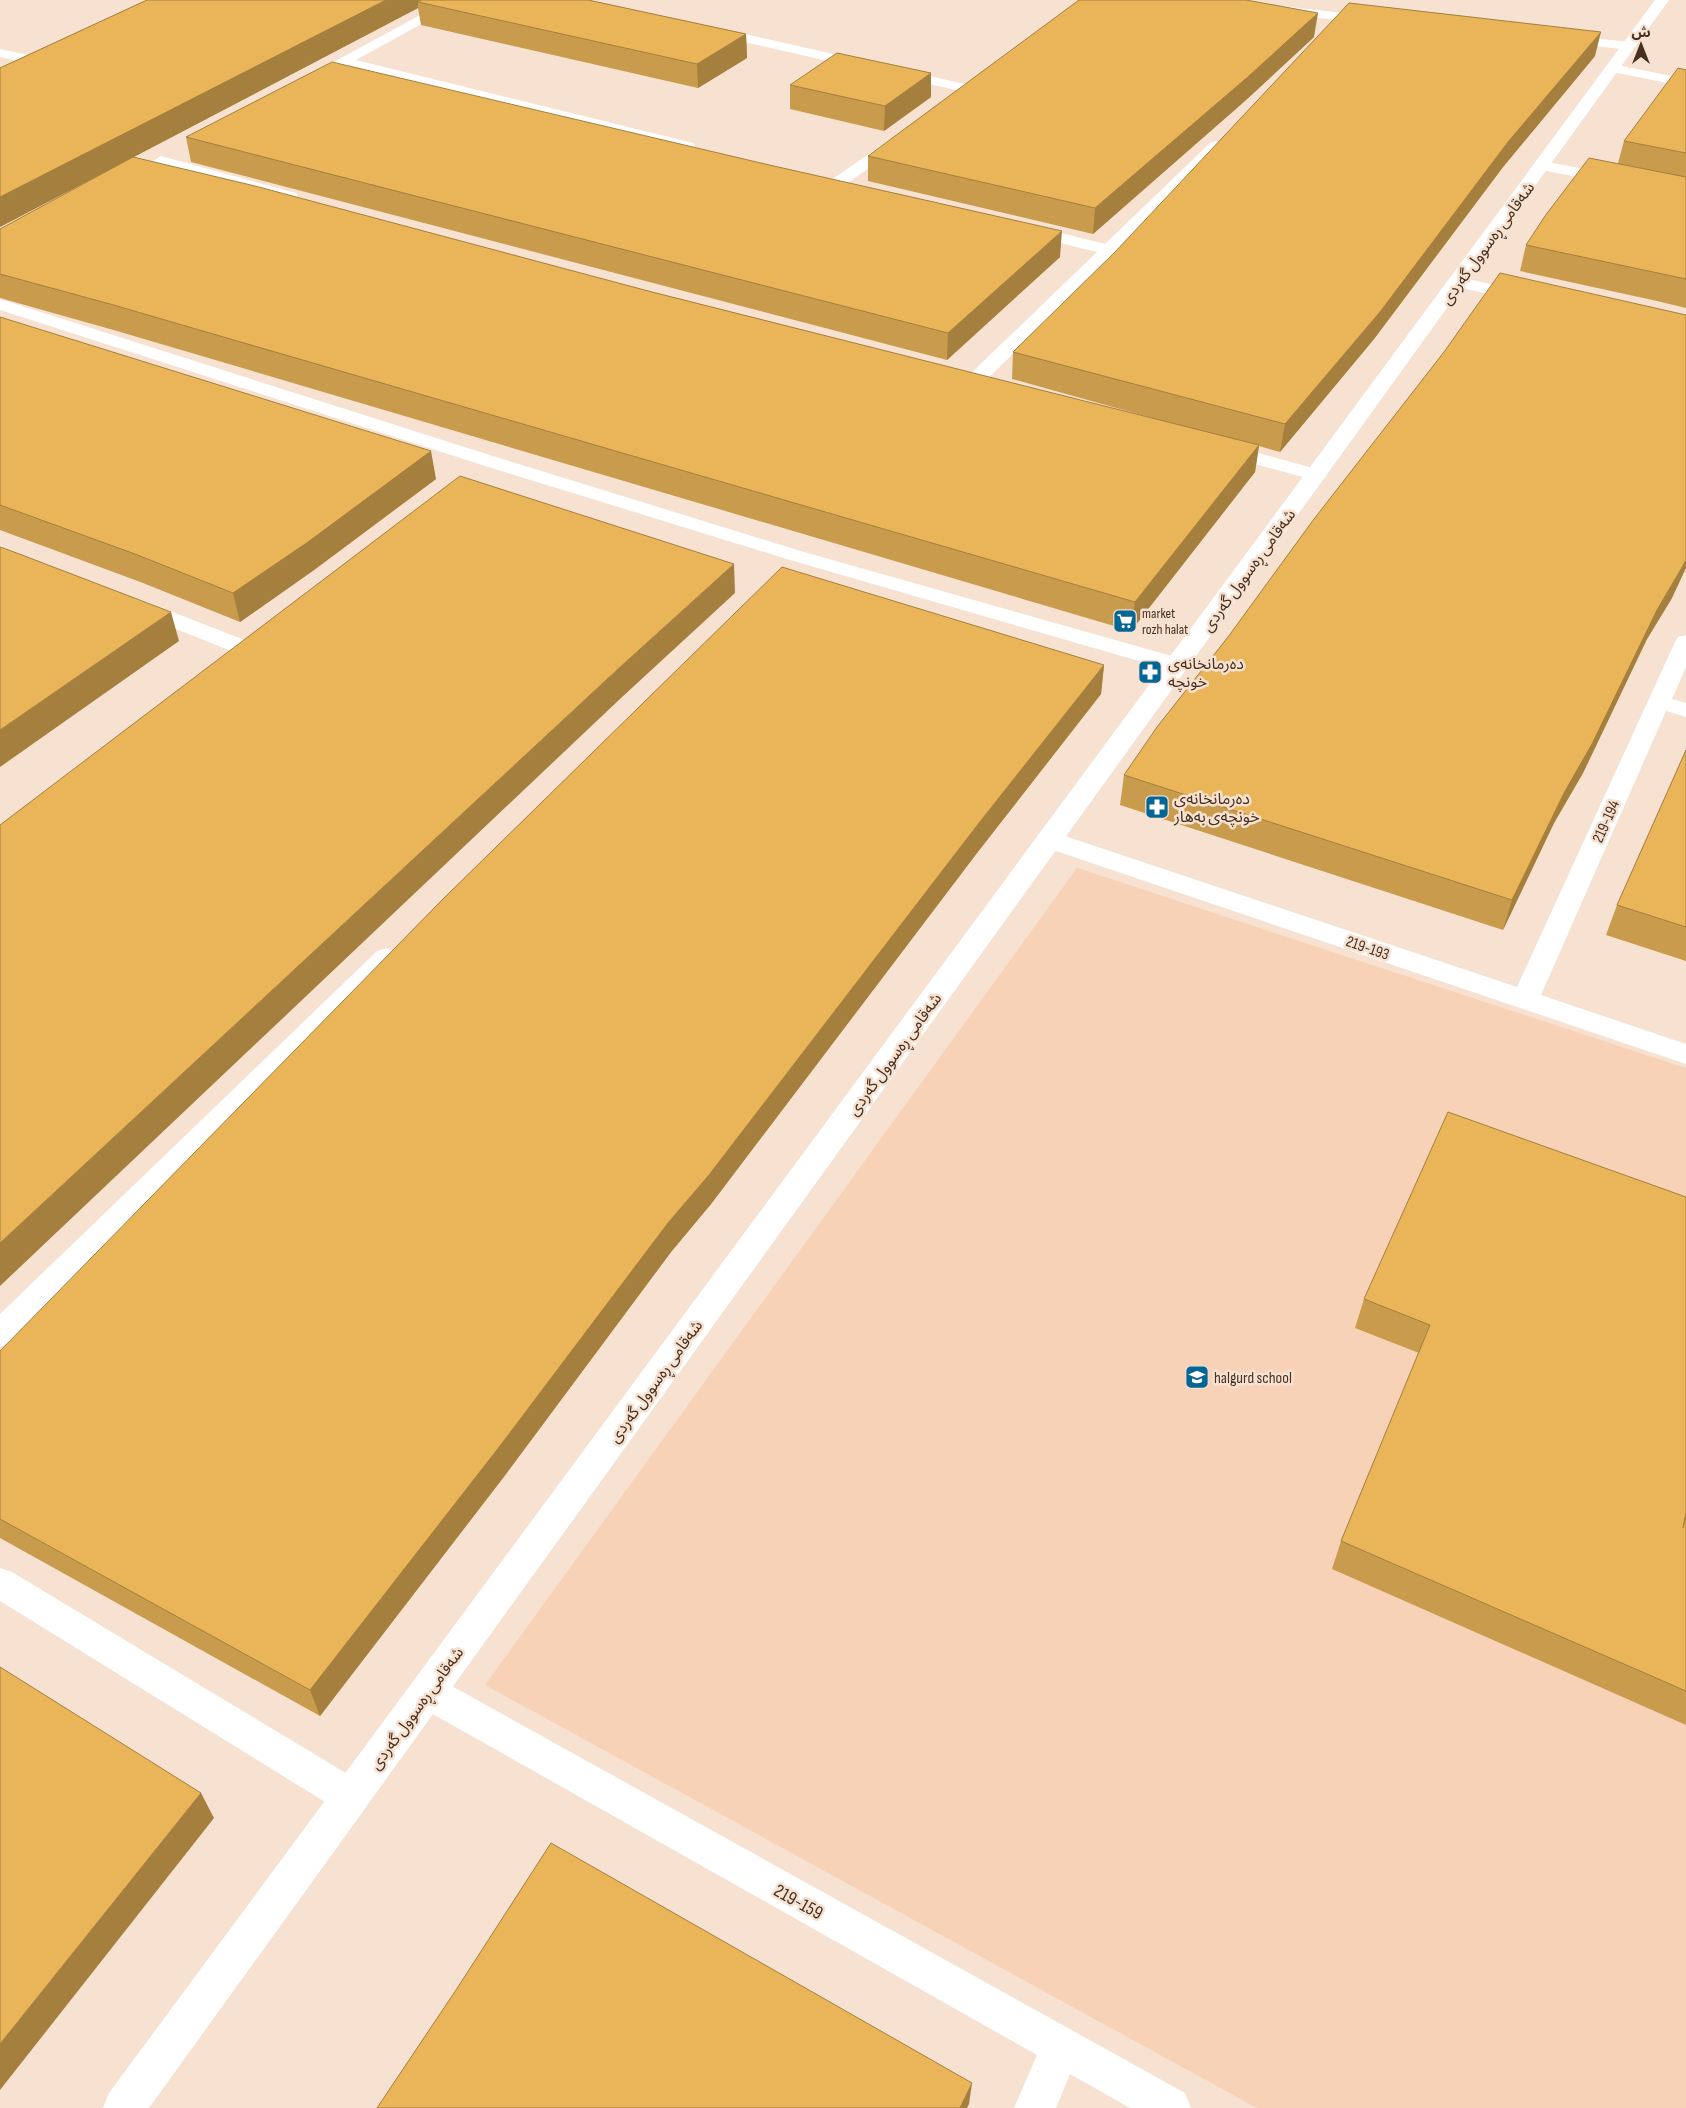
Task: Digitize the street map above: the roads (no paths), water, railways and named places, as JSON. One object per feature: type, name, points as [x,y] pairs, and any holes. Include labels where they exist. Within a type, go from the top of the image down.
[{"type":"street","points":[[325,70],[458,0]]},
{"type":"street","name":"شەقامی ڕەسوول گەردی","points":[[124,2108],[1543,166],[1662,0]]},
{"type":"street","points":[[1268,8],[1383,21]]},
{"type":"street","points":[[1330,31],[1344,16]]},
{"type":"street","points":[[692,26],[969,90]]},
{"type":"street","points":[[1551,38],[1630,46]]},
{"type":"street","points":[[0,53],[43,59],[15,72]]},
{"type":"street","points":[[343,61],[702,150]]},
{"type":"street","points":[[1613,68],[1686,83]]},
{"type":"street","points":[[954,101],[984,78]]},
{"type":"street","points":[[837,183],[909,134]]},
{"type":"street","points":[[973,382],[1228,134]]},
{"type":"street","points":[[144,169],[179,151]]},
{"type":"street","points":[[161,161],[304,200]]},
{"type":"street","points":[[1543,166],[1686,194]]},
{"type":"street","points":[[818,178],[857,188]]},
{"type":"street","points":[[1012,226],[1109,250]]},
{"type":"street","points":[[1458,282],[1543,301]]},
{"type":"street","points":[[0,304],[489,461],[797,556],[1178,665]]},
{"type":"street","points":[[954,377],[992,388]]},
{"type":"street","points":[[1203,444],[1317,475]]},
{"type":"street","points":[[466,479],[489,461]]},
{"type":"street","points":[[776,577],[797,556]]},
{"type":"street","points":[[120,598],[249,650]]},
{"type":"street","name":"219-194","points":[[1525,1000],[1686,642]]},
{"type":"street","points":[[1659,702],[1686,710]]},
{"type":"street","name":"219-193","points":[[1050,840],[1686,1054]]},
{"type":"street","points":[[0,1334],[406,938]]},
{"type":"street","points":[[0,1584],[352,1797]]},
{"type":"street","name":"219-159","points":[[428,1692],[1170,2108]]},
{"type":"street","points":[[1035,2108],[1060,2048]]},
{"type":"place","name":"market rozh halat","points":[[1125,621]]},
{"type":"place","name":"دەرمانخانەی خونچە","points":[[1150,672]]},
{"type":"place","name":"دەرمانخانەی خونچەی بەهار","points":[[1157,807]]},
{"type":"place","name":"halgurd school","points":[[1197,1377]]}]
